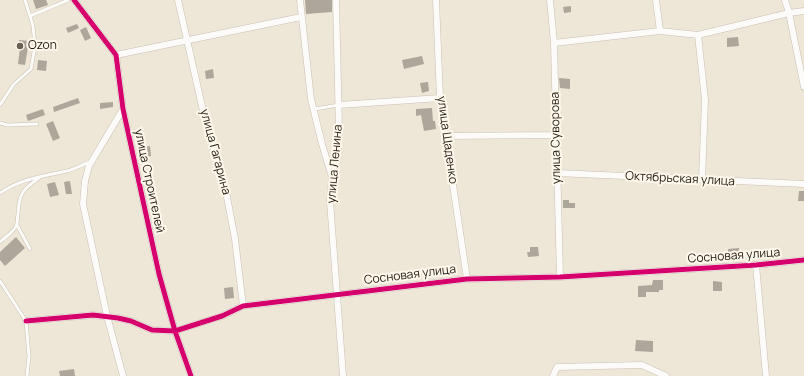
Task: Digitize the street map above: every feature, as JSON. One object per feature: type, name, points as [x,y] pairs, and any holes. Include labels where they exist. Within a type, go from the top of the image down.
[{"type":"street","name":"улица Строителей","points":[[74,0],[116,55],[123,109],[158,274],[175,331],[191,376]]},
{"type":"street","name":"улица Гагарина","points":[[178,0],[204,115],[227,197],[235,239],[243,306]]},
{"type":"street","points":[[300,0],[309,88],[322,144],[332,177]]},
{"type":"street","name":"улица Ленина","points":[[336,0],[339,106],[338,151],[332,177],[330,201],[336,294],[344,376]]},
{"type":"street","name":"улица Щаденко","points":[[436,0],[440,98],[467,279]]},
{"type":"street","name":"улица Суворова","points":[[550,0],[554,43],[560,277]]},
{"type":"street","points":[[656,0],[660,31]]},
{"type":"street","points":[[785,0],[804,87]]},
{"type":"street","points":[[554,43],[660,31],[698,35],[789,13],[804,11]]},
{"type":"street","points":[[116,55],[301,17]]},
{"type":"street","points":[[698,35],[705,100],[702,180]]},
{"type":"street","points":[[339,106],[440,98]]},
{"type":"street","name":"улица Строителей","points":[[123,109],[91,161],[85,181],[83,204],[106,316],[124,376]]},
{"type":"street","points":[[446,136],[556,135]]},
{"type":"street","name":"Октябрьская улица","points":[[557,173],[804,184]]},
{"type":"street","name":"Сосновая улица","points":[[26,321],[93,315],[130,321],[152,330],[175,331],[222,316],[243,306],[467,279],[560,277],[756,265],[804,260]]},
{"type":"street","points":[[756,265],[766,376]]},
{"type":"street","points":[[553,376],[557,367],[642,365],[666,376]]},
{"type":"lane","points":[[0,105],[14,84],[31,69],[35,46],[33,26],[25,0]]},
{"type":"lane","points":[[30,16],[68,0]]},
{"type":"lane","points":[[314,109],[339,106]]},
{"type":"lane","points":[[0,123],[7,125],[37,124]]},
{"type":"lane","points":[[0,193],[20,182],[42,175],[68,170],[91,161]]},
{"type":"lane","points":[[30,249],[17,225],[18,202],[21,194],[26,188],[42,175]]},
{"type":"lane","points":[[0,242],[13,231],[17,225]]},
{"type":"lane","points":[[0,281],[26,321],[29,356],[27,376]]},
{"type":"building","points":[[33,0],[46,0],[48,5],[36,9]]},
{"type":"building","points":[[305,0],[332,0],[332,12],[306,14]]},
{"type":"building","points":[[571,6],[571,12],[564,13],[563,7]]},
{"type":"building","points":[[77,24],[79,28],[68,33],[66,28]]},
{"type":"building","points":[[86,27],[91,38],[85,41],[80,30]]},
{"type":"building","points":[[738,37],[739,46],[727,47],[727,38]]},
{"type":"building","points":[[19,40],[29,41],[25,65],[18,64],[20,48],[18,47]]},
{"type":"building","points":[[422,56],[424,64],[404,69],[402,60]]},
{"type":"building","points":[[38,60],[47,61],[46,71],[37,70]]},
{"type":"building","points":[[213,69],[214,78],[206,79],[205,71]]},
{"type":"building","points":[[559,78],[570,79],[570,89],[560,88]]},
{"type":"building","points":[[428,82],[429,91],[422,93],[420,83]]},
{"type":"building","points":[[78,98],[80,103],[54,112],[53,107]]},
{"type":"building","points":[[113,102],[113,107],[100,109],[100,103]]},
{"type":"building","points":[[432,108],[433,121],[435,121],[436,129],[424,131],[421,115],[416,116],[416,109]]},
{"type":"building","points":[[43,109],[45,115],[28,121],[26,115]]},
{"type":"building","points":[[53,121],[60,138],[53,141],[46,124]]},
{"type":"building","points":[[150,146],[151,156],[141,158],[139,148]]},
{"type":"building","points":[[70,181],[72,194],[66,194],[64,182]]},
{"type":"building","points":[[55,182],[59,195],[50,197],[47,184]]},
{"type":"building","points":[[799,191],[804,191],[804,201],[798,201]]},
{"type":"building","points":[[563,200],[569,200],[569,203],[575,203],[575,208],[563,208]]},
{"type":"building","points":[[16,237],[25,248],[5,266],[0,260],[0,252]]},
{"type":"building","points":[[530,247],[538,247],[539,256],[528,257],[527,252],[530,252]]},
{"type":"building","points":[[739,248],[739,260],[728,261],[728,249]]},
{"type":"building","points":[[653,280],[663,280],[663,290],[659,290],[659,292],[646,292],[646,297],[638,297],[638,286],[652,285]]},
{"type":"building","points":[[713,281],[722,282],[722,291],[713,291]]},
{"type":"building","points":[[233,287],[234,298],[225,299],[224,288]]},
{"type":"building","points":[[636,340],[653,341],[653,352],[635,351]]},
{"type":"building","points":[[74,369],[75,376],[60,376],[59,371]]},
{"type":"cycle path","points":[[74,0],[116,55],[123,109],[159,274],[175,331],[191,376]]},
{"type":"cycle path","points":[[26,321],[93,315],[131,321],[152,330],[175,331],[222,316],[243,306],[467,279],[560,277],[756,265],[804,260]]},
{"type":"place","name":"Ozon","points":[[20,46]]}]
